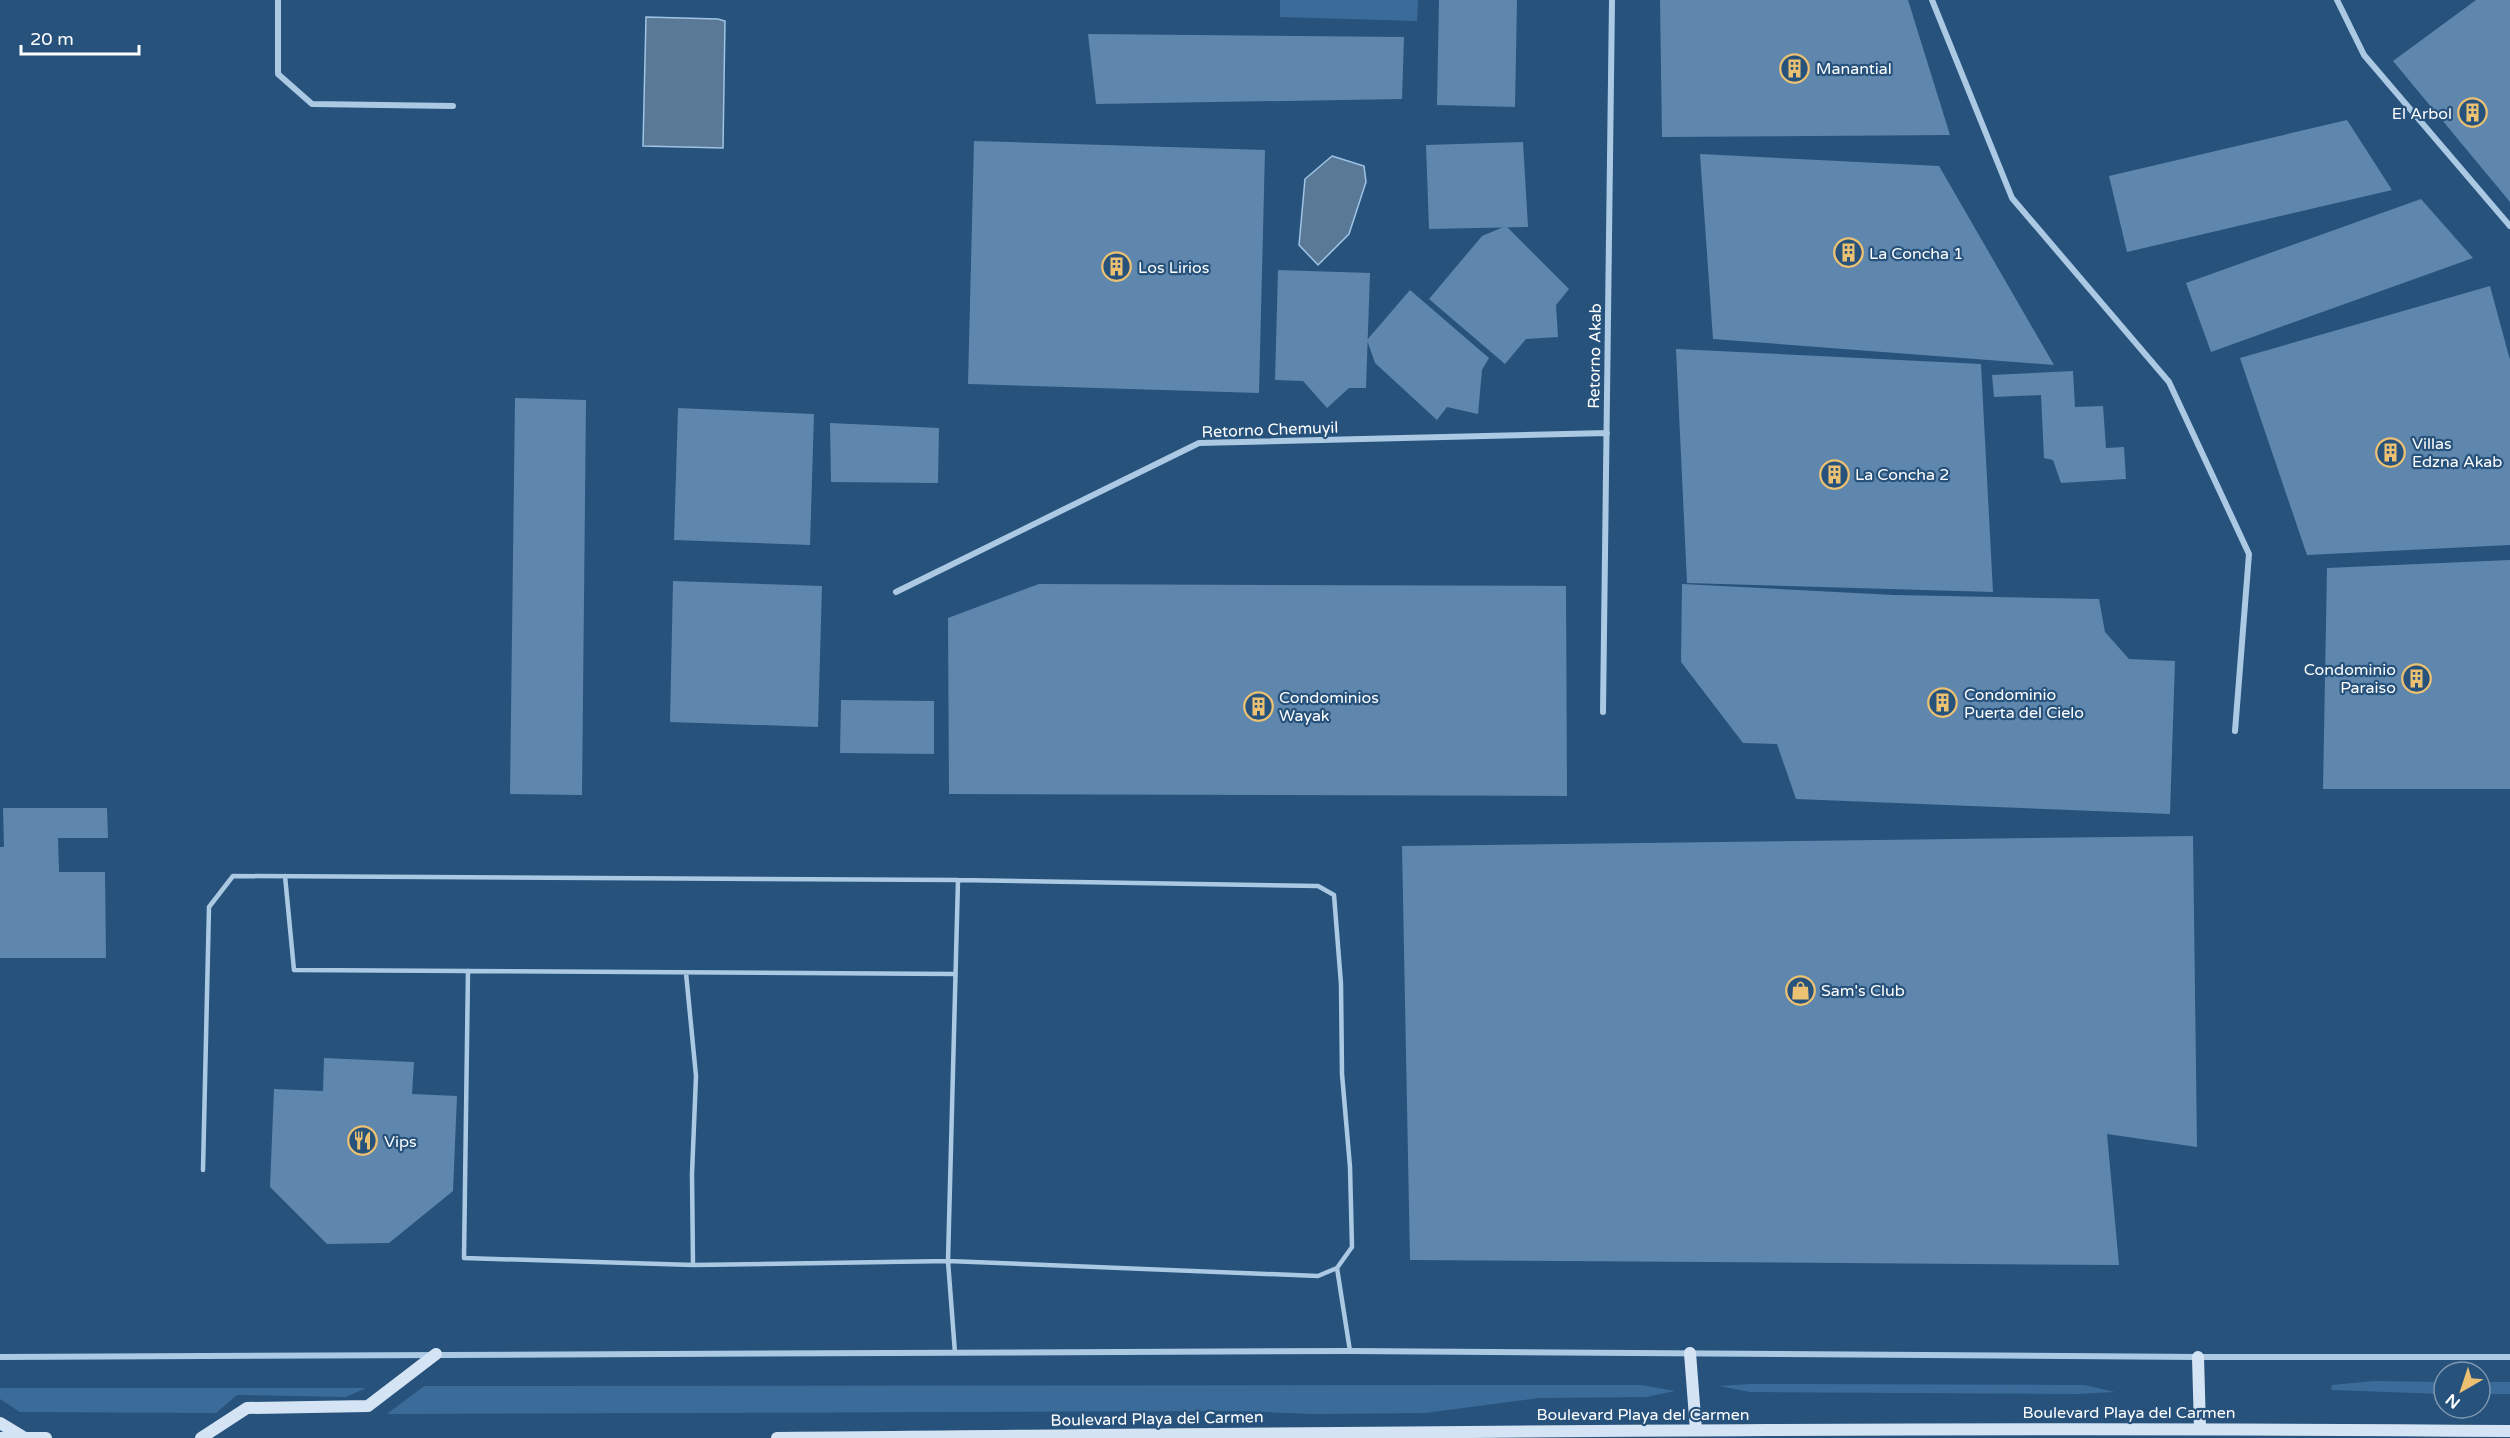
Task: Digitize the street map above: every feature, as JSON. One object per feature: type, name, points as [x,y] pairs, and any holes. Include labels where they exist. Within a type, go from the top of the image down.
[{"type":"main road","points":[[1690,1353],[1696,1430]]},
{"type":"main road","points":[[201,1438],[247,1408],[368,1406],[435,1354]]},
{"type":"main road","points":[[2198,1357],[2200,1428]]},
{"type":"main road","points":[[0,1423],[24,1438]]},
{"type":"main road","name":"Boulevard Playa del Carmen","points":[[777,1438],[1696,1430],[2200,1428],[2510,1431]]},
{"type":"main road","points":[[0,1438],[46,1438]]},
{"type":"street","points":[[278,0],[278,74],[312,104],[453,106]]},
{"type":"street","name":"Retorno Akab","points":[[1603,712],[1612,0]]},
{"type":"street","points":[[1932,0],[2012,198],[2169,382],[2249,554],[2235,731]]},
{"type":"street","points":[[2337,0],[2364,55],[2510,226]]},
{"type":"street","name":"Retorno Chemuyil","points":[[896,592],[1200,442],[1607,433]]},
{"type":"street","points":[[0,1357],[1350,1351],[2510,1357]]},
{"type":"lane","points":[[202,1170],[209,907],[233,876],[958,880],[1318,886],[1334,895],[1341,984],[1342,1074],[1350,1167],[1352,1247],[1337,1268],[1318,1276],[948,1261],[693,1264],[464,1258],[468,971]]},
{"type":"lane","points":[[285,876],[294,970],[955,974]]},
{"type":"lane","points":[[955,1353],[948,1261],[958,880]]},
{"type":"lane","points":[[686,973],[696,1076],[692,1174],[693,1264]]},
{"type":"lane","points":[[1337,1268],[1350,1351]]},
{"type":"shaded area","points":[[1280,0],[1418,0],[1417,21],[1280,17]]},
{"type":"shaded area","points":[[646,17],[725,21],[723,148],[643,146]]},
{"type":"shaded area","points":[[1332,156],[1364,166],[1366,182],[1349,234],[1318,265],[1299,245],[1305,179]]},
{"type":"shaded area","points":[[2374,1381],[2432,1382],[2432,1394],[2331,1390],[2332,1385]]},
{"type":"shaded area","points":[[2492,1382],[2510,1382],[2510,1394],[2492,1394]]},
{"type":"shaded area","points":[[1751,1384],[2084,1385],[2115,1392],[2078,1394],[1750,1392],[1719,1386]]},
{"type":"shaded area","points":[[1641,1385],[1675,1391],[1646,1397],[1539,1398],[1425,1413],[1312,1414],[1239,1411],[387,1414],[424,1386]]},
{"type":"shaded area","points":[[0,1388],[366,1388],[346,1397],[237,1395],[216,1413],[20,1412],[0,1399]]},
{"type":"building","points":[[1439,0],[1517,0],[1515,107],[1437,105]]},
{"type":"building","name":"Manantial","points":[[1660,0],[1908,0],[1950,135],[1662,137]]},
{"type":"building","name":"El Arbol","points":[[2476,0],[2510,0],[2510,202],[2393,61]]},
{"type":"building","points":[[1088,34],[1404,37],[1402,99],[1096,104]]},
{"type":"building","points":[[2347,120],[2392,190],[2127,252],[2109,176]]},
{"type":"building","name":"Los Lirios","points":[[974,141],[1265,150],[1259,393],[968,384]]},
{"type":"building","points":[[1523,142],[1528,227],[1429,229],[1426,145]]},
{"type":"building","name":"La Concha 1","points":[[1700,154],[1939,166],[2054,365],[1713,339]]},
{"type":"building","points":[[2421,199],[2473,258],[2211,352],[2186,283]]},
{"type":"building","points":[[1506,226],[1569,289],[1556,305],[1558,337],[1526,339],[1505,364],[1429,299],[1482,236]]},
{"type":"building","points":[[1278,270],[1370,273],[1366,388],[1349,388],[1327,408],[1303,381],[1275,380]]},
{"type":"building","name":"Villas Edzna Akab","points":[[2490,286],[2510,360],[2510,545],[2307,555],[2240,358]]},
{"type":"building","points":[[1410,290],[1489,358],[1482,370],[1478,414],[1447,407],[1437,420],[1375,363],[1367,340]]},
{"type":"building","name":"La Concha 2","points":[[1676,349],[1981,364],[1993,592],[1687,583]]},
{"type":"building","points":[[2073,371],[2075,407],[2103,406],[2106,448],[2124,447],[2126,479],[2061,483],[2053,460],[2044,458],[2041,395],[1994,397],[1992,375]]},
{"type":"building","points":[[515,398],[586,400],[582,795],[510,794]]},
{"type":"building","points":[[678,408],[814,414],[810,545],[674,540]]},
{"type":"building","points":[[830,423],[939,428],[938,483],[831,482]]},
{"type":"building","name":"Condominio Paraiso","points":[[2510,560],[2510,789],[2323,789],[2327,568]]},
{"type":"building","points":[[673,581],[822,586],[818,727],[670,722]]},
{"type":"building","name":"Condominios Wayak","points":[[1039,584],[1566,586],[1567,796],[949,794],[948,618]]},
{"type":"building","name":"Condominio Puerta del Cielo","points":[[1682,584],[1894,595],[2099,599],[2105,632],[2129,659],[2175,661],[2170,814],[1796,799],[1777,744],[1743,743],[1681,662]]},
{"type":"building","points":[[841,700],[934,701],[934,754],[840,753]]},
{"type":"building","points":[[3,808],[107,808],[108,838],[58,838],[59,872],[105,872],[106,958],[0,958],[0,847],[4,847]]},
{"type":"building","name":"Sam's Club","points":[[2193,836],[2197,1147],[2107,1134],[2119,1265],[1410,1260],[1402,846]]},
{"type":"building","name":"Vips","points":[[324,1058],[414,1062],[412,1094],[457,1096],[453,1191],[389,1243],[327,1244],[270,1187],[274,1089],[323,1091]]},
{"type":"place","name":"Manantial","points":[[1795,68]]},
{"type":"place","name":"El Arbol","points":[[2473,113]]},
{"type":"place","name":"La Concha 1","points":[[1848,253]]},
{"type":"place","name":"Los Lirios","points":[[1117,267]]},
{"type":"place","name":"Villas Edzna Akab","points":[[2391,452]]},
{"type":"place","name":"La Concha 2","points":[[1834,474]]},
{"type":"place","name":"Condominio Paraiso","points":[[2417,678]]},
{"type":"place","name":"Condominio Puerta del Cielo","points":[[1943,703]]},
{"type":"place","name":"Condominios Wayak","points":[[1258,706]]},
{"type":"place","name":"Sam's Club","points":[[1800,990]]},
{"type":"place","name":"Vips","points":[[363,1141]]}]
